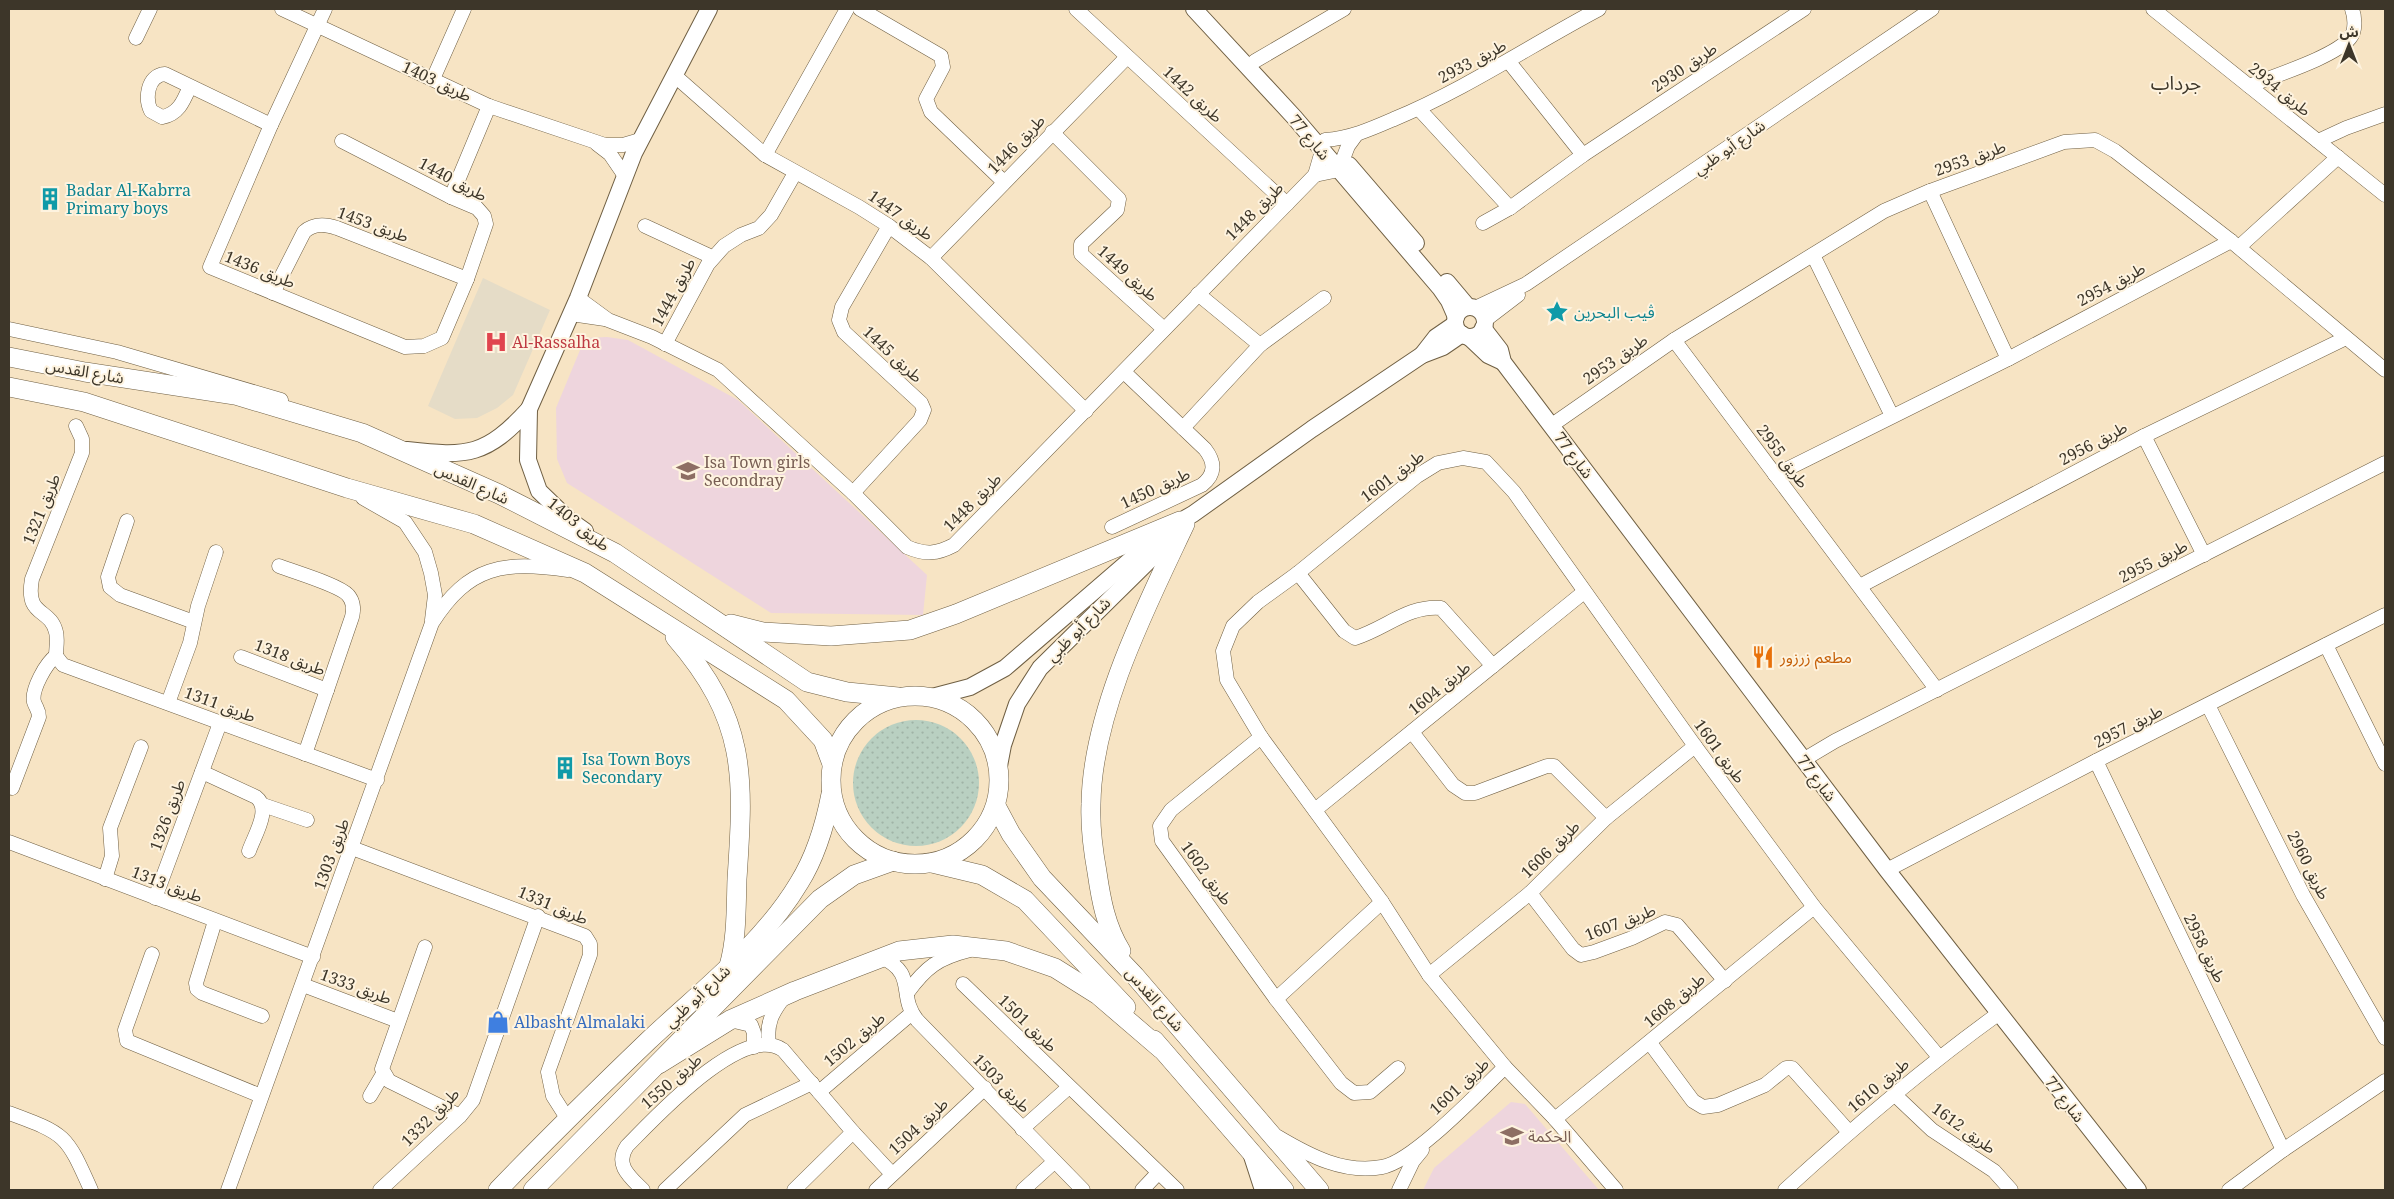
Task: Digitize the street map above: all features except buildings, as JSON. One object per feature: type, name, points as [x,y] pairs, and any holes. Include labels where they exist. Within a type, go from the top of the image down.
[{"type":"main road","name":"شارع القدس","points":[[9,357],[85,372],[235,396],[362,433],[499,494],[615,552],[807,682],[847,692],[898,697]]},
{"type":"main road","name":"شارع القدس","points":[[9,387],[84,402],[347,488],[474,524],[585,572],[786,700],[823,740],[832,764]]},
{"type":"main road","points":[[718,621],[772,633],[831,636],[910,630],[956,614],[1186,520]]},
{"type":"main road","points":[[1136,976],[1112,937],[1102,907],[1094,857],[1091,803],[1097,754],[1107,709],[1134,637],[1186,520]]},
{"type":"main road","points":[[650,614],[675,637],[701,669],[714,690],[728,721],[737,753],[741,786],[741,820],[734,940],[729,966]]},
{"type":"main road","points":[[898,697],[932,697],[956,706],[976,722],[991,742],[999,766],[1000,786],[996,806],[986,826],[972,843],[953,855],[932,862],[913,864],[894,862],[875,854],[859,843],[846,829],[837,812],[831,793],[832,764],[838,745],[848,728],[862,714],[879,704],[898,697]]},
{"type":"main road","name":"شارع أبو ظبي","points":[[498,1190],[567,1118],[729,966],[770,924],[800,882],[820,839],[831,793]]},
{"type":"main road","name":"شارع القدس","points":[[996,806],[1011,834],[1042,878],[1136,976],[1319,1190]]},
{"type":"main road","name":"شارع أبو ظبي","points":[[533,1190],[820,899],[854,875],[894,862]]},
{"type":"main road","name":"شارع القدس","points":[[932,862],[982,875],[1026,900],[1114,993],[1284,1190]]},
{"type":"main road","points":[[659,1064],[730,1020],[880,957],[899,950],[927,946],[982,947],[1033,959],[1056,968],[1098,995],[1161,1048]]},
{"type":"street","points":[[136,38],[150,9]]},
{"type":"street","name":"طريق 1403","points":[[282,9],[489,106],[596,143],[614,146],[640,140]]},
{"type":"street","name":"طريق 1436","points":[[325,9],[271,125],[210,267],[405,347],[424,346],[442,338]]},
{"type":"street","points":[[432,79],[464,9]]},
{"type":"street","name":"طريق 1403","points":[[396,449],[449,454],[484,448],[508,432],[529,409],[578,298],[640,140],[709,9]]},
{"type":"street","points":[[765,155],[847,9]]},
{"type":"street","points":[[860,9],[941,56],[942,70],[926,99],[926,104],[931,112],[1004,182]]},
{"type":"street","name":"طريق 1442","points":[[1076,9],[1287,204]]},
{"type":"street","name":"شارع 77","points":[[1194,9],[1341,165],[1393,215],[1469,322],[1488,355],[1503,362],[1887,870],[1998,1014],[2138,1190]]},
{"type":"street","name":"شارع 77","points":[[1208,9],[1255,60],[1324,146]]},
{"type":"street","points":[[1255,60],[1344,9]]},
{"type":"street","name":"طريق 2933","points":[[1324,146],[1419,109],[1509,62],[1574,15],[1599,9]]},
{"type":"street","name":"طريق 2930","points":[[1483,223],[1510,208],[1583,155],[1804,9]]},
{"type":"street","name":"شارع أبو ظبي","points":[[932,697],[970,687],[1005,668],[1152,541],[1186,520],[1312,429],[1422,355],[1436,337],[1469,322],[1932,9]]},
{"type":"street","name":"طريق 2934","points":[[2154,9],[2385,195]]},
{"type":"street","points":[[2249,86],[2334,51],[2351,37],[2355,18],[2352,9]]},
{"type":"street","name":"طريق 1446","points":[[931,258],[1127,57]]},
{"type":"street","points":[[1509,62],[1583,155]]},
{"type":"street","name":"طريق 1447","points":[[674,76],[765,155],[889,226],[931,258],[1086,411]]},
{"type":"street","points":[[190,86],[271,125]]},
{"type":"street","points":[[451,197],[489,106]]},
{"type":"street","points":[[1419,109],[1510,208]]},
{"type":"street","points":[[2318,141],[2346,128],[2385,114]]},
{"type":"street","name":"طريق 1449","points":[[1052,132],[1119,199],[1117,210],[1081,244],[1081,254],[1164,329]]},
{"type":"street","points":[[1315,175],[1341,165],[1348,146],[1356,135]]},
{"type":"street","name":"طريق 2953","points":[[1552,425],[1674,340],[1884,211],[1930,191],[2064,142],[2095,140],[2115,151],[2235,244],[2385,370]]},
{"type":"street","name":"طريق 1440","points":[[342,141],[451,197],[477,208],[484,216],[486,224],[467,278],[442,338]]},
{"type":"street","name":"طريق 1403","points":[[596,143],[610,154],[625,176]]},
{"type":"street","name":"طريق 1448","points":[[578,298],[608,320],[665,344],[718,370],[853,493],[907,547],[931,554],[954,546],[1315,175],[1324,146]]},
{"type":"street","name":"طريق 2954","points":[[1776,475],[2235,244],[2338,158]]},
{"type":"street","name":"طريق 1444","points":[[665,344],[712,257],[741,235],[759,228],[771,216],[796,173]]},
{"type":"street","points":[[1930,191],[2008,359]]},
{"type":"street","name":"طريق 1453","points":[[273,293],[304,232],[309,227],[322,224],[467,278]]},
{"type":"street","name":"طريق 1444","points":[[645,226],[712,257]]},
{"type":"street","name":"طريق 1445","points":[[853,493],[920,420],[924,410],[921,403],[844,332],[839,320],[842,307],[889,226]]},
{"type":"street","points":[[1813,255],[1892,416]]},
{"type":"street","points":[[1198,294],[1260,345]]},
{"type":"street","points":[[1183,428],[1260,345],[1324,298]]},
{"type":"street","name":"طريق 1448","points":[[571,314],[608,320]]},
{"type":"street","points":[[12,329],[117,352],[224,382],[301,406],[320,421]]},
{"type":"street","name":"طريق 2956","points":[[1860,586],[2144,436],[2346,338]]},
{"type":"street","name":"طريق 2955","points":[[1674,340],[1936,690]]},
{"type":"street","name":"طريق 1450","points":[[1112,527],[1208,480],[1213,467],[1210,457],[1183,428],[1124,372]]},
{"type":"street","name":"طريق 1403","points":[[529,409],[528,460],[539,491],[568,519],[615,552]]},
{"type":"street","name":"طريق 1321","points":[[56,656],[56,632],[49,620],[35,608],[31,601],[30,590],[32,579],[79,460],[82,439],[76,426]]},
{"type":"street","points":[[2144,436],[2204,555]]},
{"type":"street","name":"طريق 1601","points":[[1616,1190],[1555,1119],[1505,1067],[1429,975],[1382,902],[1261,737],[1227,680],[1223,650],[1233,626],[1258,602],[1298,573],[1417,476],[1438,463],[1463,458],[1486,462],[1514,492],[1694,746],[1814,907],[1939,1057]]},
{"type":"street","name":"طريق 2955","points":[[1803,760],[1835,741],[2385,463]]},
{"type":"street","name":"طريق 1303","points":[[230,1189],[261,1096],[303,985],[432,623],[435,595],[425,552],[405,522],[347,488]]},
{"type":"street","name":"شارع أبو ظبي","points":[[999,766],[1003,745],[1014,711],[1040,668],[1186,520]]},
{"type":"street","points":[[127,521],[108,577],[110,587],[120,595],[194,622]]},
{"type":"street","points":[[168,703],[190,643],[198,606],[216,552]]},
{"type":"street","name":"طريق 1318","points":[[279,566],[343,591],[352,599],[354,611],[305,754]]},
{"type":"street","name":"طريق 1303","points":[[432,623],[448,598],[486,572],[514,566],[540,566],[585,572]]},
{"type":"street","points":[[1298,573],[1344,631],[1355,638],[1368,634],[1409,612],[1428,607],[1440,608],[1494,666]]},
{"type":"street","name":"طريق 1604","points":[[1315,810],[1584,592]]},
{"type":"street","name":"طريق 2957","points":[[1887,870],[2096,761],[2385,616]]},
{"type":"street","points":[[2326,645],[2385,764]]},
{"type":"street","points":[[12,788],[39,717],[33,700],[34,694],[45,668],[56,656]]},
{"type":"street","name":"طريق 1311","points":[[56,656],[63,665],[377,780]]},
{"type":"street","name":"طريق 1318","points":[[241,657],[327,690]]},
{"type":"street","name":"طريق 2960","points":[[2208,705],[2303,895],[2385,1038]]},
{"type":"street","name":"طريق 1326","points":[[155,898],[220,722]]},
{"type":"street","points":[[1412,732],[1453,785],[1464,793],[1475,793],[1547,766],[1554,766],[1606,818]]},
{"type":"street","name":"طريق 1602","points":[[1261,737],[1170,810],[1160,826],[1162,841],[1276,999],[1341,1083],[1354,1093],[1370,1092],[1398,1068]]},
{"type":"street","name":"طريق 1606","points":[[1429,975],[1530,893],[1606,818],[1694,746]]},
{"type":"street","points":[[105,879],[112,856],[110,828],[141,747]]},
{"type":"street","name":"طريق 2958","points":[[2096,761],[2283,1150]]},
{"type":"street","name":"طريق 1326","points":[[202,772],[256,797],[263,805],[307,820]]},
{"type":"street","points":[[249,851],[263,812],[263,805]]},
{"type":"street","name":"طريق 1313","points":[[9,842],[215,921],[313,956]]},
{"type":"street","name":"طريق 1331","points":[[352,848],[581,932],[590,944],[590,955],[548,1072],[553,1096],[567,1118]]},
{"type":"street","name":"طريق 1607","points":[[1530,893],[1572,950],[1581,955],[1632,938],[1665,922],[1677,924],[1725,981]]},
{"type":"street","points":[[1276,999],[1382,902]]},
{"type":"street","name":"طريق 1608","points":[[1555,1119],[1814,907]]},
{"type":"street","name":"طريق 1332","points":[[380,1190],[460,1116],[478,1091],[538,916]]},
{"type":"street","points":[[215,921],[196,983],[197,989],[202,993],[262,1016]]},
{"type":"street","name":"طريق 1333","points":[[383,1074],[382,1065],[425,947]]},
{"type":"street","points":[[907,993],[921,975],[937,961],[982,947]]},
{"type":"street","points":[[152,954],[125,1030],[127,1042],[261,1096]]},
{"type":"street","name":"طريق 1503","points":[[880,957],[892,962],[901,971],[912,1013],[1083,1190]]},
{"type":"street","name":"طريق 1501","points":[[963,984],[1177,1190]]},
{"type":"street","name":"طريق 1333","points":[[303,985],[398,1021]]},
{"type":"street","points":[[785,996],[769,1020],[769,1044],[782,1050],[892,1174]]},
{"type":"street","name":"طريق 1502","points":[[816,1087],[912,1013]]},
{"type":"street","name":"طريق 1610","points":[[1785,1190],[1849,1132],[1939,1057],[1998,1014]]},
{"type":"street","points":[[730,1020],[751,1025],[754,1033],[754,1047]]},
{"type":"street","points":[[1650,1043],[1693,1101],[1703,1107],[1718,1105],[1765,1085],[1786,1068],[1792,1068],[1849,1132]]},
{"type":"street","name":"طريق 1550","points":[[643,1190],[625,1172],[622,1166],[621,1159],[627,1146],[698,1078],[719,1063],[754,1047],[769,1044]]},
{"type":"street","name":"طريق 1601","points":[[1269,1132],[1300,1151],[1338,1166],[1383,1167],[1409,1156],[1505,1067]]},
{"type":"street","points":[[370,1096],[383,1074],[389,1081],[460,1116]]},
{"type":"street","points":[[2229,1190],[2283,1150],[2385,1081]]},
{"type":"street","points":[[665,1190],[745,1115],[768,1102],[816,1087]]},
{"type":"street","points":[[1022,1129],[1069,1087]]},
{"type":"street","name":"طريق 1504","points":[[876,1190],[984,1088]]},
{"type":"street","name":"طريق 1612","points":[[1895,1095],[1932,1130],[1994,1171],[2011,1190]]},
{"type":"street","points":[[9,1113],[49,1128],[62,1137],[72,1149],[91,1190]]},
{"type":"street","points":[[794,1190],[854,1132]]},
{"type":"street","name":"طريق 1601","points":[[1399,1190],[1414,1161],[1436,1132]]},
{"type":"street","points":[[1249,1149],[1263,1190]]},
{"type":"street","points":[[1023,1190],[1054,1162]]},
{"type":"street","points":[[1142,1190],[1158,1172]]},
{"type":"shaded area","name":"Al-Rassalha","points":[[483,278],[550,310],[513,395],[497,408],[477,418],[455,419],[428,406]]},
{"type":"shaded area","name":"Isa Town girls Secondray","points":[[607,337],[628,340],[738,400],[927,575],[923,615],[771,613],[567,483],[557,459],[556,408],[585,338]]},
{"type":"shaded area","name":"الحكمة","points":[[1511,1102],[1525,1104],[1599,1190],[1423,1190],[1434,1168]]},
{"type":"green space","points":[[916,720],[940,724],[961,738],[975,759],[979,783],[975,807],[961,828],[940,842],[916,846],[892,842],[871,828],[857,807],[853,783],[857,759],[871,738],[892,724]]},
{"type":"place","name":"Badar Al-Kabrra Primary boys","points":[[50,199]]},
{"type":"place","name":"ڤيب البحرين","points":[[1557,312]]},
{"type":"place","name":"Al-Rassalha","points":[[496,342]]},
{"type":"place","name":"Isa Town girls Secondray","points":[[688,471]]},
{"type":"place","name":"مطعم زرزور","points":[[1763,657]]},
{"type":"place","name":"Isa Town Boys Secondary","points":[[565,768]]},
{"type":"place","name":"Albasht Almalaki","points":[[498,1022]]},
{"type":"place","name":"الحكمة","points":[[1512,1136]]},
{"type":"district","name":"جرداب","points":[[2176,83]]}]
